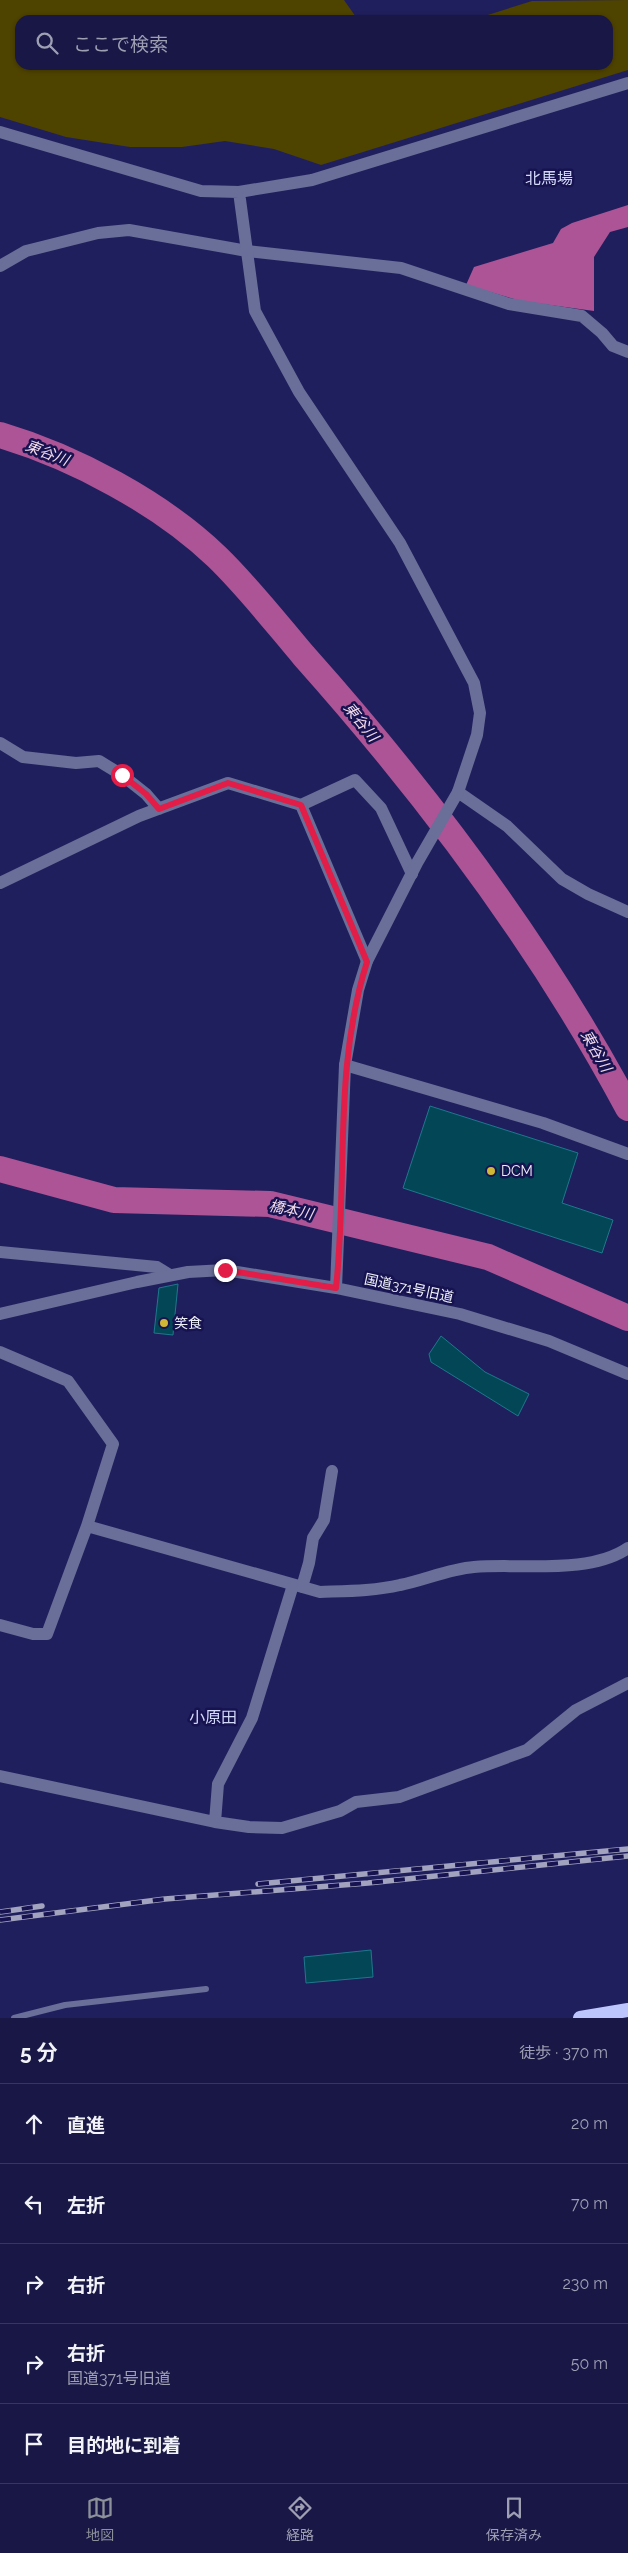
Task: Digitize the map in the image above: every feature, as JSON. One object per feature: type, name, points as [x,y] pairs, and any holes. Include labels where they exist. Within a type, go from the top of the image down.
[{"type":"highway","points":[[580,2018],[628,2010]]},
{"type":"street","points":[[0,132],[201,191],[239,192],[312,180],[628,83]]},
{"type":"street","points":[[239,192],[255,311],[299,392],[400,543],[474,683],[480,713],[478,735],[458,792],[415,869],[367,962],[358,990],[345,1065],[342,1193],[339,1266],[336,1288]]},
{"type":"street","points":[[0,266],[26,251],[98,233],[129,230],[247,251],[401,268],[509,304],[582,316],[602,333],[613,346],[628,352]]},
{"type":"street","points":[[0,743],[23,757],[76,764],[99,761],[146,794],[159,809]]},
{"type":"street","points":[[0,883],[159,809],[228,783],[301,805],[355,780],[381,808],[415,869]]},
{"type":"street","points":[[458,792],[507,826],[562,879],[588,894],[628,912]]},
{"type":"street","points":[[301,805],[367,962]]},
{"type":"street","points":[[345,1065],[543,1123],[622,1152]]},
{"type":"street","points":[[0,1252],[157,1267],[170,1275]]},
{"type":"street","name":"国道371号旧道","points":[[0,1314],[170,1275],[225,1270],[336,1288],[460,1314],[549,1340],[628,1374]]},
{"type":"street","points":[[0,1352],[68,1381],[113,1444],[88,1526],[47,1634],[33,1634],[0,1625]]},
{"type":"street","points":[[215,1822],[218,1784],[252,1718],[313,1538],[324,1520],[332,1471]]},
{"type":"street","points":[[88,1526],[320,1592],[357,1591],[399,1585],[473,1567],[559,1565],[595,1561],[621,1553],[628,1548]]},
{"type":"street","points":[[0,1776],[215,1822],[249,1828],[282,1828],[340,1810],[356,1802],[399,1797],[527,1750],[576,1710],[628,1683]]},
{"type":"lane","points":[[14,2018],[65,2005],[206,1989]]},
{"type":"shaded area","points":[[0,0],[344,0],[354,15],[15,15],[15,70],[613,70],[613,15],[488,15],[532,1],[628,0],[628,70],[321,165],[274,149],[225,141],[182,147],[130,147],[66,137],[0,117]]},
{"type":"shaded area","points":[[628,205],[628,227],[610,232],[594,257],[594,311],[521,301],[466,285],[474,267],[553,243],[561,229],[572,223]]},
{"type":"building","name":"DCM","points":[[430,1106],[578,1153],[562,1203],[613,1220],[602,1253],[403,1188]]},
{"type":"building","points":[[178,1284],[173,1335],[154,1333],[159,1288]]},
{"type":"building","points":[[441,1336],[485,1372],[529,1394],[518,1416],[431,1362],[429,1354]]},
{"type":"building","points":[[371,1950],[373,1977],[306,1983],[304,1957]]},
{"type":"waterway","name":"東谷川","points":[[0,435],[28,444],[86,469],[143,500],[195,537],[240,580],[350,708],[438,817],[480,873],[558,988],[628,1108]]},
{"type":"waterway","name":"橋本川","points":[[0,1169],[114,1200],[270,1204],[488,1257],[628,1318]]},
{"type":"railway","points":[[258,1884],[628,1849]]},
{"type":"railway","points":[[0,1920],[165,1899],[368,1883],[628,1856]]},
{"type":"railway","points":[[0,1912],[42,1906]]},
{"type":"place","name":"DCM","points":[[491,1171]]},
{"type":"place","name":"笑食","points":[[164,1323]]},
{"type":"district","name":"北馬場","points":[[549,178]]},
{"type":"district","name":"小原田","points":[[213,1717]]},
{"type":"route","points":[[122,775],[146,794],[159,809],[228,783],[301,805],[321,848],[367,962],[358,990],[345,1065],[342,1193],[339,1266],[336,1288],[225,1270]]}]
